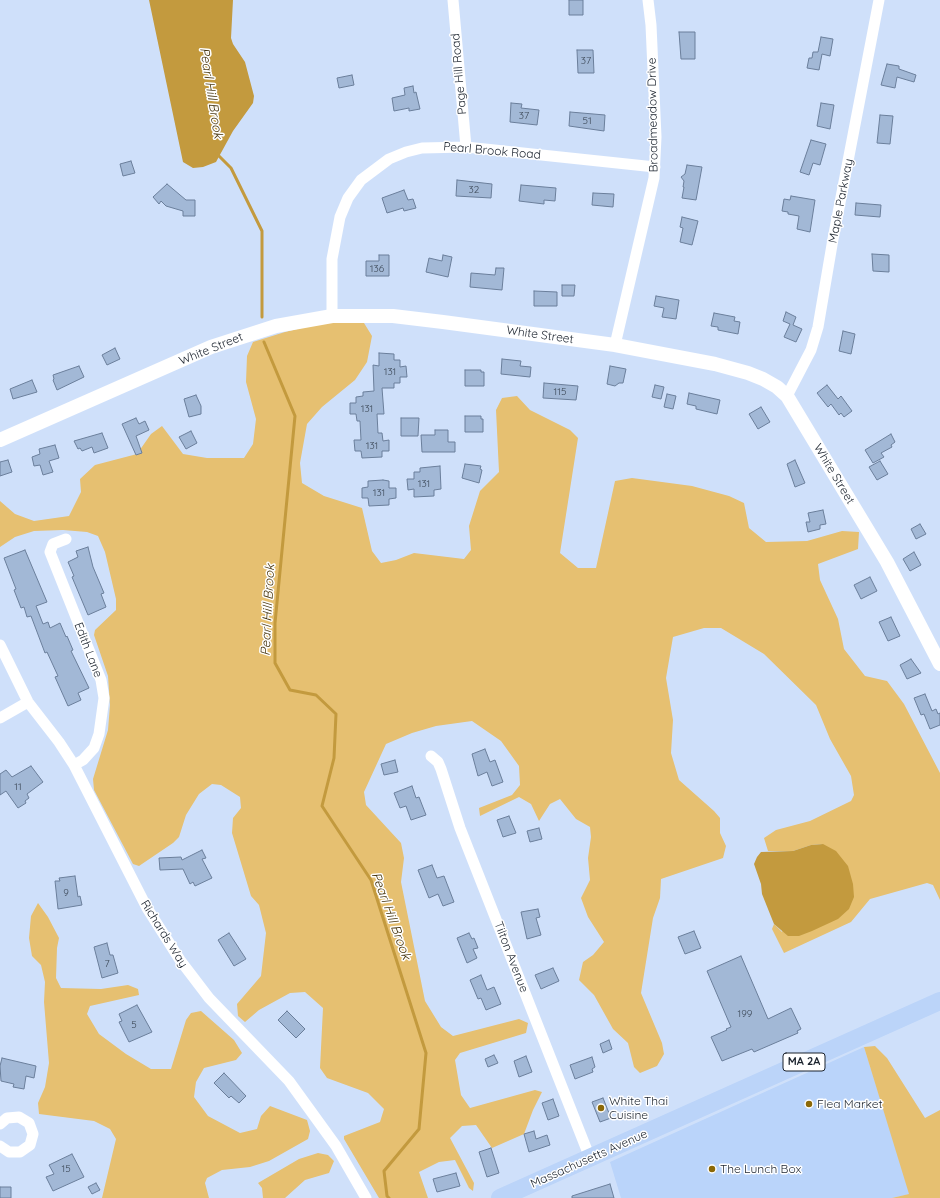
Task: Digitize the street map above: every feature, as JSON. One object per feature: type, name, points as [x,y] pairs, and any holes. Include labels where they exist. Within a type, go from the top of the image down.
[{"type":"main road","name":"Massachusetts Avenue","points":[[500,1198],[940,1001]]},
{"type":"street","name":"Page Hill Road","points":[[453,0],[466,147]]},
{"type":"street","name":"Broadmeadow Drive","points":[[615,346],[653,189],[656,129],[651,25],[648,0]]},
{"type":"street","name":"Maple Parkway","points":[[787,396],[811,350],[818,327],[879,0]]},
{"type":"street","name":"Pearl Brook Road","points":[[332,316],[331,286],[335,238],[340,217],[348,198],[361,180],[389,159],[406,152],[428,148],[466,147],[655,167]]},
{"type":"street","name":"White Street","points":[[0,440],[211,347],[276,326],[332,316],[400,317],[615,346],[715,364],[748,373],[777,387],[787,396],[887,562],[940,664]]},
{"type":"street","name":"Edith Lane","points":[[66,539],[53,544],[50,552],[100,680],[104,698],[102,715],[94,748],[83,760],[74,765]]},
{"type":"street","name":"Richards Way","points":[[0,645],[28,702],[59,742],[74,765],[147,908],[180,960],[210,998],[289,1081],[336,1146],[366,1198]]},
{"type":"street","points":[[0,718],[28,702]]},
{"type":"street","name":"Tilton Avenue","points":[[431,756],[438,762],[441,769],[460,828],[590,1158]]},
{"type":"street","points":[[0,1124],[11,1117],[23,1118],[31,1126],[33,1134],[30,1146],[20,1152],[9,1152],[0,1146]]},
{"type":"shaded area","points":[[322,323],[364,323],[372,336],[367,362],[355,380],[322,407],[307,424],[300,463],[302,483],[324,496],[362,508],[372,551],[381,563],[396,560],[414,553],[464,559],[471,550],[469,526],[480,491],[499,472],[496,410],[502,398],[517,396],[530,410],[570,430],[578,438],[560,553],[578,568],[596,568],[615,481],[632,478],[692,486],[729,496],[744,503],[749,528],[766,542],[807,541],[842,531],[859,532],[858,549],[818,564],[820,580],[838,619],[844,649],[865,676],[887,681],[904,704],[940,773],[940,900],[933,885],[927,883],[870,899],[851,922],[784,953],[772,929],[774,924],[782,932],[823,844],[811,845],[793,851],[768,851],[764,838],[776,830],[810,821],[851,801],[854,795],[851,776],[830,739],[816,705],[764,654],[721,628],[704,628],[673,637],[666,678],[673,720],[671,753],[679,780],[720,818],[720,833],[726,846],[723,858],[661,879],[660,898],[653,918],[641,993],[662,1043],[664,1054],[657,1066],[640,1073],[634,1067],[628,1043],[613,1029],[594,995],[579,980],[583,962],[593,955],[604,942],[588,917],[581,898],[590,880],[588,858],[591,837],[590,827],[576,819],[560,799],[550,804],[539,821],[531,804],[519,797],[480,816],[479,808],[512,795],[520,785],[519,766],[501,741],[472,721],[436,726],[412,733],[386,744],[364,792],[366,805],[401,843],[404,858],[401,882],[425,1001],[441,1027],[453,1036],[519,1019],[528,1023],[526,1033],[460,1053],[455,1060],[461,1095],[470,1108],[535,1090],[542,1092],[524,1134],[492,1148],[476,1125],[462,1126],[450,1138],[474,1183],[473,1191],[469,1188],[455,1160],[439,1162],[419,1172],[428,1198],[379,1198],[344,1139],[344,1136],[380,1122],[384,1109],[368,1093],[327,1078],[320,1068],[323,1008],[305,992],[290,993],[259,1010],[245,1022],[238,1016],[237,1004],[261,976],[266,933],[259,905],[251,896],[232,833],[233,818],[241,808],[240,797],[221,785],[212,784],[199,794],[186,815],[179,837],[173,843],[139,866],[133,864],[94,790],[93,779],[108,730],[110,705],[108,676],[94,635],[95,630],[116,610],[116,599],[105,552],[98,536],[87,532],[63,530],[34,531],[15,537],[0,547],[0,501],[15,514],[34,521],[69,516],[81,492],[80,479],[95,465],[137,454],[151,434],[162,426],[183,454],[207,458],[244,458],[253,444],[256,419],[246,382],[247,356],[253,342]]},
{"type":"shaded area","points":[[38,903],[48,917],[59,938],[57,948],[56,978],[61,988],[101,989],[128,985],[138,989],[139,995],[90,1006],[87,1014],[99,1034],[126,1054],[151,1069],[171,1069],[186,1020],[191,1013],[201,1011],[234,1040],[242,1053],[236,1060],[204,1068],[196,1082],[194,1097],[208,1116],[240,1133],[257,1129],[261,1116],[270,1106],[307,1120],[310,1131],[308,1139],[269,1161],[250,1167],[222,1170],[207,1178],[205,1183],[209,1198],[102,1198],[116,1139],[110,1129],[94,1121],[39,1114],[38,1103],[45,1087],[49,1063],[44,1002],[45,982],[41,965],[32,956],[29,938],[31,916]]},
{"type":"shaded area","points":[[875,1046],[887,1058],[925,1118],[940,1110],[940,1198],[892,1198],[909,1194],[864,1047]]},
{"type":"shaded area","name":"Flea Market","points":[[864,1047],[910,1194],[892,1198],[621,1198],[610,1162]]},
{"type":"shaded area","points":[[318,1153],[328,1155],[334,1161],[329,1173],[305,1180],[285,1198],[263,1198],[262,1188],[258,1183],[299,1159]]},
{"type":"water","points":[[149,0],[233,0],[231,38],[233,44],[245,62],[254,96],[253,103],[233,131],[216,162],[203,167],[193,168],[183,162]]},
{"type":"water","points":[[823,844],[836,851],[848,866],[853,884],[854,897],[849,909],[838,919],[799,936],[788,936],[774,924],[762,894],[761,884],[754,864],[761,852],[793,851],[811,845]]},
{"type":"building","points":[[569,0],[583,0],[583,15],[569,15]]},
{"type":"building","points":[[679,32],[695,32],[695,59],[681,59]]},
{"type":"building","points":[[821,37],[833,39],[830,56],[822,54],[819,70],[807,68],[809,58],[812,58],[813,52],[818,52]]},
{"type":"building","points":[[577,50],[593,50],[594,73],[578,73]]},
{"type":"building","points":[[887,64],[899,66],[899,69],[916,75],[914,82],[897,77],[895,88],[881,85]]},
{"type":"building","points":[[352,75],[354,85],[339,88],[337,78]]},
{"type":"building","points":[[413,86],[420,109],[409,111],[409,108],[394,111],[392,98],[405,95],[404,88]]},
{"type":"building","points":[[511,103],[522,104],[521,108],[539,110],[537,125],[510,122]]},
{"type":"building","points":[[821,103],[834,105],[830,129],[817,126]]},
{"type":"building","points":[[570,112],[605,115],[604,131],[569,126]]},
{"type":"building","points":[[880,115],[893,116],[890,144],[877,143]]},
{"type":"building","points":[[811,140],[826,144],[820,165],[813,163],[809,175],[800,172]]},
{"type":"building","points":[[131,161],[135,173],[123,176],[120,164]]},
{"type":"building","points":[[687,165],[702,167],[696,200],[682,198],[684,181],[681,177],[685,174]]},
{"type":"building","points":[[457,180],[492,184],[491,198],[456,196]]},
{"type":"building","points":[[167,184],[186,200],[195,200],[195,216],[183,216],[183,211],[166,206],[161,201],[159,204],[153,197]]},
{"type":"building","points":[[521,185],[556,188],[555,201],[544,200],[544,204],[519,201]]},
{"type":"building","points":[[404,190],[408,200],[413,199],[416,208],[404,211],[403,208],[387,213],[382,198]]},
{"type":"building","points":[[593,193],[614,194],[613,207],[592,205]]},
{"type":"building","points":[[791,196],[815,200],[810,232],[797,229],[799,216],[782,211],[784,199],[790,200]]},
{"type":"building","points":[[856,203],[881,205],[880,217],[855,215]]},
{"type":"building","points":[[682,217],[698,221],[692,245],[680,242],[683,228],[680,227]]},
{"type":"building","points":[[872,254],[889,255],[889,272],[873,271]]},
{"type":"building","points":[[379,255],[389,255],[389,276],[366,276],[366,261],[379,261]]},
{"type":"building","points":[[443,255],[452,257],[448,277],[426,272],[429,258],[442,261]]},
{"type":"building","points":[[496,268],[504,268],[502,290],[470,287],[471,273],[495,275]]},
{"type":"building","points":[[562,285],[575,285],[574,296],[562,296]]},
{"type":"building","points":[[534,291],[557,292],[557,306],[534,306]]},
{"type":"building","points":[[656,296],[679,300],[676,319],[662,317],[664,308],[654,306]]},
{"type":"building","points":[[786,312],[796,317],[793,325],[802,329],[796,342],[784,337],[790,324],[783,321]]},
{"type":"building","points":[[714,313],[735,317],[734,321],[740,322],[738,334],[718,330],[718,327],[711,326]]},
{"type":"building","points":[[843,331],[855,334],[851,354],[839,351]]},
{"type":"building","points":[[115,348],[120,359],[107,365],[102,355]]},
{"type":"building","points":[[379,353],[394,354],[394,360],[400,360],[400,367],[406,366],[407,377],[400,377],[400,383],[394,383],[394,388],[382,388],[384,414],[377,414],[378,433],[382,433],[383,441],[389,440],[389,451],[382,451],[382,457],[362,458],[361,451],[355,451],[354,440],[361,440],[360,421],[357,421],[356,414],[350,414],[350,403],[356,403],[356,397],[363,396],[363,392],[374,391],[373,365],[379,366]]},
{"type":"building","points":[[502,359],[521,361],[520,366],[531,367],[530,377],[501,374]]},
{"type":"building","points":[[79,366],[84,377],[57,390],[53,380],[53,375]]},
{"type":"building","points":[[610,366],[626,369],[623,383],[619,383],[615,386],[607,384]]},
{"type":"building","points":[[465,370],[481,370],[481,372],[484,372],[484,386],[465,386]]},
{"type":"building","points":[[32,380],[37,392],[13,399],[10,389]]},
{"type":"building","points":[[544,383],[578,386],[576,400],[543,398]]},
{"type":"building","points":[[655,385],[664,387],[661,399],[652,397]]},
{"type":"building","points":[[827,385],[838,399],[841,396],[852,411],[844,417],[841,413],[839,415],[831,404],[828,407],[817,393]]},
{"type":"building","points":[[689,393],[720,400],[717,414],[696,409],[696,406],[687,404]]},
{"type":"building","points":[[667,394],[676,396],[673,409],[664,407]]},
{"type":"building","points":[[196,395],[201,406],[201,414],[189,417],[184,399]]},
{"type":"building","points":[[761,407],[770,422],[758,429],[749,414]]},
{"type":"building","points":[[465,416],[481,416],[481,419],[483,419],[483,432],[465,432]]},
{"type":"building","points":[[136,418],[139,424],[145,421],[149,430],[136,436],[142,453],[136,455],[122,424]]},
{"type":"building","points":[[401,418],[419,418],[418,436],[401,436]]},
{"type":"building","points":[[435,430],[448,430],[448,442],[455,442],[455,452],[422,452],[421,435],[435,435]]},
{"type":"building","points":[[191,431],[197,443],[186,449],[179,437]]},
{"type":"building","points":[[102,433],[108,448],[94,453],[92,447],[82,451],[80,448],[78,449],[74,441]]},
{"type":"building","points":[[891,434],[895,442],[891,445],[892,447],[881,453],[884,457],[873,463],[865,450]]},
{"type":"building","points":[[55,445],[59,458],[49,461],[53,472],[43,475],[40,465],[34,466],[32,457],[40,454],[39,449]]},
{"type":"building","points":[[8,460],[12,472],[0,476],[0,462]]},
{"type":"building","points":[[795,460],[805,483],[795,487],[787,464]]},
{"type":"building","points":[[880,461],[888,474],[877,480],[869,467]]},
{"type":"building","points":[[465,464],[481,466],[480,469],[482,470],[479,483],[462,478]]},
{"type":"building","points":[[440,466],[441,489],[434,490],[434,496],[414,497],[414,489],[408,490],[407,479],[414,479],[414,472],[420,472],[420,468]]},
{"type":"building","points":[[368,481],[389,481],[389,488],[396,488],[396,498],[389,499],[389,505],[369,506],[368,498],[362,498],[362,488],[368,487]]},
{"type":"building","points":[[823,510],[826,524],[820,525],[820,529],[808,532],[806,522],[810,522],[808,513]]},
{"type":"building","points":[[920,524],[926,534],[916,539],[911,529]]},
{"type":"building","points":[[88,547],[93,567],[104,593],[101,594],[106,607],[88,615],[72,577],[74,576],[68,562],[78,557],[76,551]]},
{"type":"building","points":[[25,550],[47,602],[36,606],[43,624],[48,622],[50,628],[60,623],[73,650],[71,651],[89,688],[78,693],[81,700],[68,706],[55,677],[58,676],[47,652],[45,653],[31,616],[27,617],[24,607],[21,608],[14,590],[16,589],[4,558]]},
{"type":"building","points":[[914,552],[921,565],[910,571],[903,559]]},
{"type":"building","points":[[870,577],[877,591],[861,599],[854,585]]},
{"type":"building","points":[[891,617],[900,636],[888,641],[879,622]]},
{"type":"building","points":[[911,659],[921,673],[907,679],[900,665]]},
{"type":"building","points":[[925,694],[932,711],[936,709],[938,714],[940,713],[940,725],[930,729],[924,714],[921,715],[914,698]]},
{"type":"building","points":[[485,749],[490,762],[495,760],[503,782],[492,786],[487,772],[478,776],[472,754]]},
{"type":"building","points":[[395,760],[398,772],[384,775],[381,764]]},
{"type":"building","points":[[31,766],[43,782],[27,794],[29,798],[25,801],[26,803],[18,808],[6,791],[0,795],[0,774],[6,770],[12,777]]},
{"type":"building","points":[[412,786],[416,798],[419,797],[426,815],[411,820],[406,806],[400,808],[394,793]]},
{"type":"building","points":[[509,816],[516,833],[503,837],[497,820]]},
{"type":"building","points":[[539,828],[542,839],[530,842],[527,831]]},
{"type":"building","points":[[202,850],[206,858],[202,859],[212,878],[195,886],[193,882],[190,884],[183,869],[160,870],[159,858],[181,857],[182,860]]},
{"type":"building","points":[[432,865],[437,878],[444,876],[454,902],[443,906],[438,894],[429,898],[418,870]]},
{"type":"building","points":[[75,876],[78,897],[80,896],[82,905],[58,909],[55,881],[60,881],[59,878]]},
{"type":"building","points":[[538,909],[540,917],[536,918],[541,935],[527,939],[521,912]]},
{"type":"building","points":[[694,931],[701,948],[685,954],[678,937]]},
{"type":"building","points":[[229,933],[246,959],[234,966],[218,940]]},
{"type":"building","points":[[469,933],[472,939],[474,938],[478,948],[473,949],[477,958],[467,963],[457,938]]},
{"type":"building","points":[[107,943],[110,955],[113,955],[118,973],[102,978],[94,947]]},
{"type":"building","points":[[741,956],[768,1019],[791,1008],[801,1029],[797,1031],[798,1033],[754,1052],[752,1049],[722,1061],[711,1037],[731,1027],[707,971]]},
{"type":"building","points":[[553,968],[559,981],[541,989],[535,975]]},
{"type":"building","points":[[481,975],[487,990],[494,987],[501,1004],[486,1010],[481,998],[478,999],[470,980]]},
{"type":"building","points":[[137,1005],[152,1032],[129,1042],[119,1022],[122,1021],[119,1014]]},
{"type":"building","points":[[287,1011],[305,1029],[296,1038],[278,1020]]},
{"type":"building","points":[[609,1040],[612,1049],[603,1053],[600,1044]]},
{"type":"building","points":[[494,1055],[498,1063],[488,1067],[485,1059]]},
{"type":"building","points":[[526,1056],[532,1072],[519,1077],[514,1061]]},
{"type":"building","points":[[592,1057],[595,1067],[592,1069],[593,1072],[575,1079],[570,1065]]},
{"type":"building","points":[[2,1058],[36,1066],[34,1078],[26,1076],[24,1089],[13,1087],[14,1084],[1,1081],[0,1066]]},
{"type":"building","points":[[224,1073],[246,1096],[239,1103],[231,1096],[229,1098],[214,1083]]},
{"type":"building","name":"White Thai Cuisine","points":[[603,1098],[611,1118],[600,1122],[592,1102]]},
{"type":"building","points":[[553,1099],[559,1116],[548,1120],[542,1103]]},
{"type":"building","points":[[534,1131],[536,1139],[547,1135],[550,1145],[529,1152],[524,1134]]},
{"type":"building","points":[[491,1148],[499,1173],[487,1177],[479,1152]]},
{"type":"building","points":[[72,1154],[84,1177],[53,1191],[46,1177],[54,1174],[49,1165]]},
{"type":"building","points":[[456,1173],[460,1186],[437,1192],[433,1179]]},
{"type":"building","points":[[96,1183],[100,1190],[92,1194],[88,1187]]},
{"type":"building","points":[[610,1184],[614,1198],[572,1198],[572,1196]]},
{"type":"building","points":[[0,1187],[11,1187],[11,1198],[0,1198]]},
{"type":"waterway","name":"Pearl Hill Brook","points":[[217,154],[231,168],[262,231],[262,317]]},
{"type":"waterway","name":"Pearl Hill Brook","points":[[264,342],[295,416],[275,623],[275,663],[290,690],[316,695],[336,714],[334,758],[322,806],[371,880],[426,1053],[419,1129],[384,1171],[387,1196],[389,1198]]},
{"type":"place","name":"Flea Market","points":[[809,1104]]},
{"type":"place","name":"White Thai Cuisine","points":[[601,1108]]},
{"type":"place","name":"The Lunch Box","points":[[712,1169]]}]
